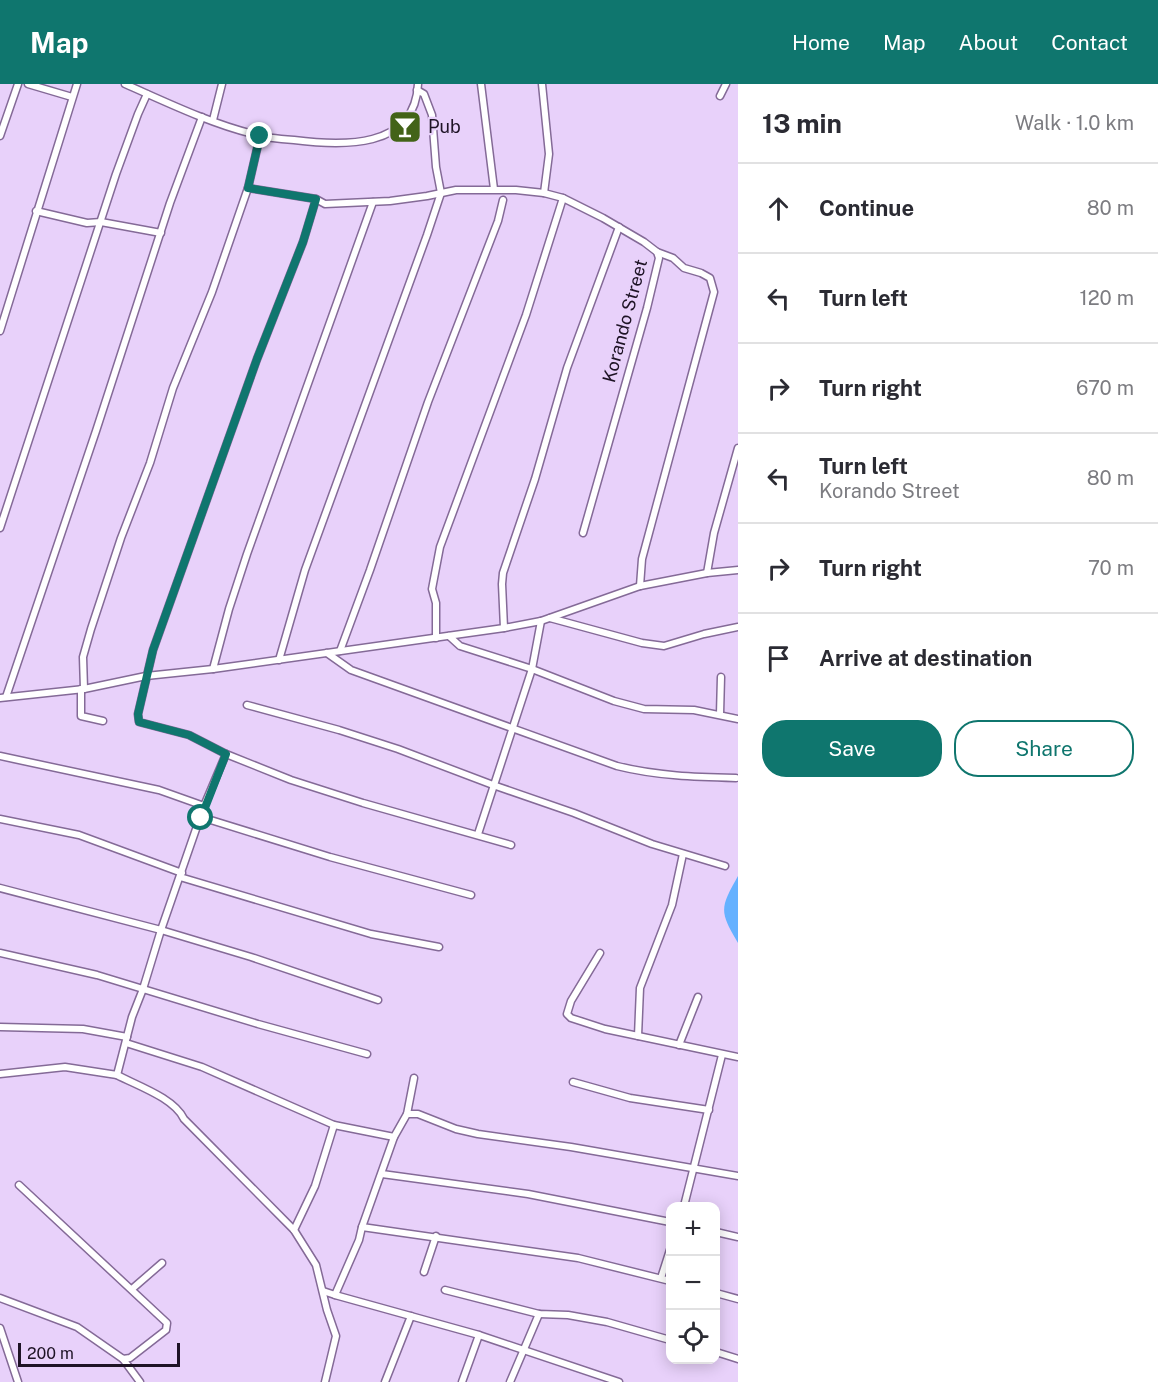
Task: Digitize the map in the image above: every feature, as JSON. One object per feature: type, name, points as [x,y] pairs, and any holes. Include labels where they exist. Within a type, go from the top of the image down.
[{"type":"street","points":[[0,136],[18,84]]},
{"type":"street","points":[[28,84],[72,97]]},
{"type":"street","points":[[0,331],[77,84]]},
{"type":"street","points":[[125,84],[202,117],[260,136],[329,144],[370,140],[400,125],[414,106],[417,87]]},
{"type":"street","points":[[213,120],[222,84]]},
{"type":"street","points":[[481,84],[494,189]]},
{"type":"street","points":[[542,84],[549,154],[544,193]]},
{"type":"street","points":[[720,96],[726,84]]},
{"type":"street","points":[[279,660],[305,570],[441,193],[435,167],[432,115],[424,94],[417,87]]},
{"type":"street","points":[[0,528],[127,142],[147,94]]},
{"type":"street","points":[[202,117],[181,171],[3,698],[82,689],[146,676],[213,669],[504,628],[541,621],[640,586],[707,573],[738,570]]},
{"type":"street","points":[[103,721],[81,716],[83,657],[121,538],[150,463],[173,388],[212,292],[248,188],[260,136]]},
{"type":"street","name":"Korando Street","points":[[248,188],[316,199],[325,204],[373,202],[456,190],[494,189],[544,193],[584,207],[657,252],[659,258],[647,308],[584,533]]},
{"type":"street","points":[[436,638],[436,603],[432,589],[440,547],[526,315],[563,198]]},
{"type":"street","points":[[316,199],[303,242],[257,359],[153,650],[138,714],[139,722],[189,735],[226,754],[291,780],[511,845]]},
{"type":"street","points":[[340,651],[428,402],[498,221],[503,200]]},
{"type":"street","points":[[213,669],[247,554],[373,202]]},
{"type":"street","points":[[36,212],[87,223],[101,222],[161,233]]},
{"type":"street","points":[[504,628],[503,573],[535,479],[567,368],[619,227]]},
{"type":"street","points":[[640,586],[642,559],[714,292],[710,278],[657,252]]},
{"type":"street","points":[[707,573],[714,533],[738,448]]},
{"type":"street","points":[[550,618],[642,643],[664,646],[738,627]]},
{"type":"street","points":[[478,834],[532,669],[541,621]]},
{"type":"street","points":[[449,636],[460,646],[532,669],[614,701],[644,709],[694,710],[738,719]]},
{"type":"street","points":[[327,653],[351,670],[617,766],[643,772],[736,778]]},
{"type":"street","points":[[720,714],[721,677]]},
{"type":"street","points":[[247,705],[358,736],[574,813],[683,855],[725,866]]},
{"type":"street","points":[[117,1075],[132,1017],[161,930],[204,806],[226,754]]},
{"type":"street","points":[[0,756],[159,790],[204,806]]},
{"type":"street","points":[[201,818],[471,895]]},
{"type":"street","points":[[0,819],[87,838],[181,875],[371,934],[439,947]]},
{"type":"street","points":[[638,1036],[640,988],[672,905],[683,855]]},
{"type":"street","points":[[0,888],[161,930],[273,964],[378,1000]]},
{"type":"street","points":[[0,953],[79,970],[367,1054]]},
{"type":"street","points":[[600,953],[571,1001],[567,1014],[588,1024],[738,1057]]},
{"type":"street","points":[[679,1045],[698,997]]},
{"type":"street","points":[[0,1027],[83,1029],[126,1040],[202,1067],[334,1125],[394,1137]]},
{"type":"street","points":[[685,1202],[722,1055]]},
{"type":"street","points":[[0,1074],[65,1067],[117,1075],[169,1101],[179,1109],[184,1119],[294,1230],[316,1265],[336,1338],[325,1382]]},
{"type":"street","points":[[335,1295],[359,1240],[394,1137],[407,1114],[414,1078]]},
{"type":"street","points":[[573,1082],[630,1098],[709,1110]]},
{"type":"street","points":[[407,1114],[418,1114],[456,1129],[478,1134],[736,1176],[738,1167]]},
{"type":"street","points":[[294,1230],[315,1186],[334,1125]]},
{"type":"street","points":[[382,1174],[528,1194],[666,1221]]},
{"type":"street","points":[[19,1185],[166,1323],[166,1330],[130,1358],[123,1359]]},
{"type":"street","points":[[362,1227],[578,1258],[666,1280]]},
{"type":"street","points":[[720,1233],[738,1237]]},
{"type":"street","points":[[424,1272],[436,1236]]},
{"type":"street","points":[[661,1278],[668,1256]]},
{"type":"street","points":[[132,1289],[162,1263]]},
{"type":"street","points":[[445,1290],[539,1314],[568,1315],[608,1322],[666,1339]]},
{"type":"street","points":[[323,1291],[479,1335],[619,1382]]},
{"type":"street","points":[[720,1294],[738,1299]]},
{"type":"street","points":[[0,1298],[77,1327],[123,1359],[140,1382]]},
{"type":"street","points":[[510,1382],[539,1314]]},
{"type":"street","points":[[385,1382],[411,1316]]},
{"type":"street","points":[[0,1328],[18,1382]]},
{"type":"street","points":[[462,1382],[479,1335]]},
{"type":"street","points":[[720,1353],[738,1359]]},
{"type":"water","points":[[738,876],[738,943],[727,924],[724,909]]},
{"type":"place","name":"Pub","points":[[405,127]]},
{"type":"route","points":[[201,818],[226,754],[189,735],[139,722],[138,714],[153,650],[257,359],[303,242],[316,199],[248,188],[260,136]]}]
